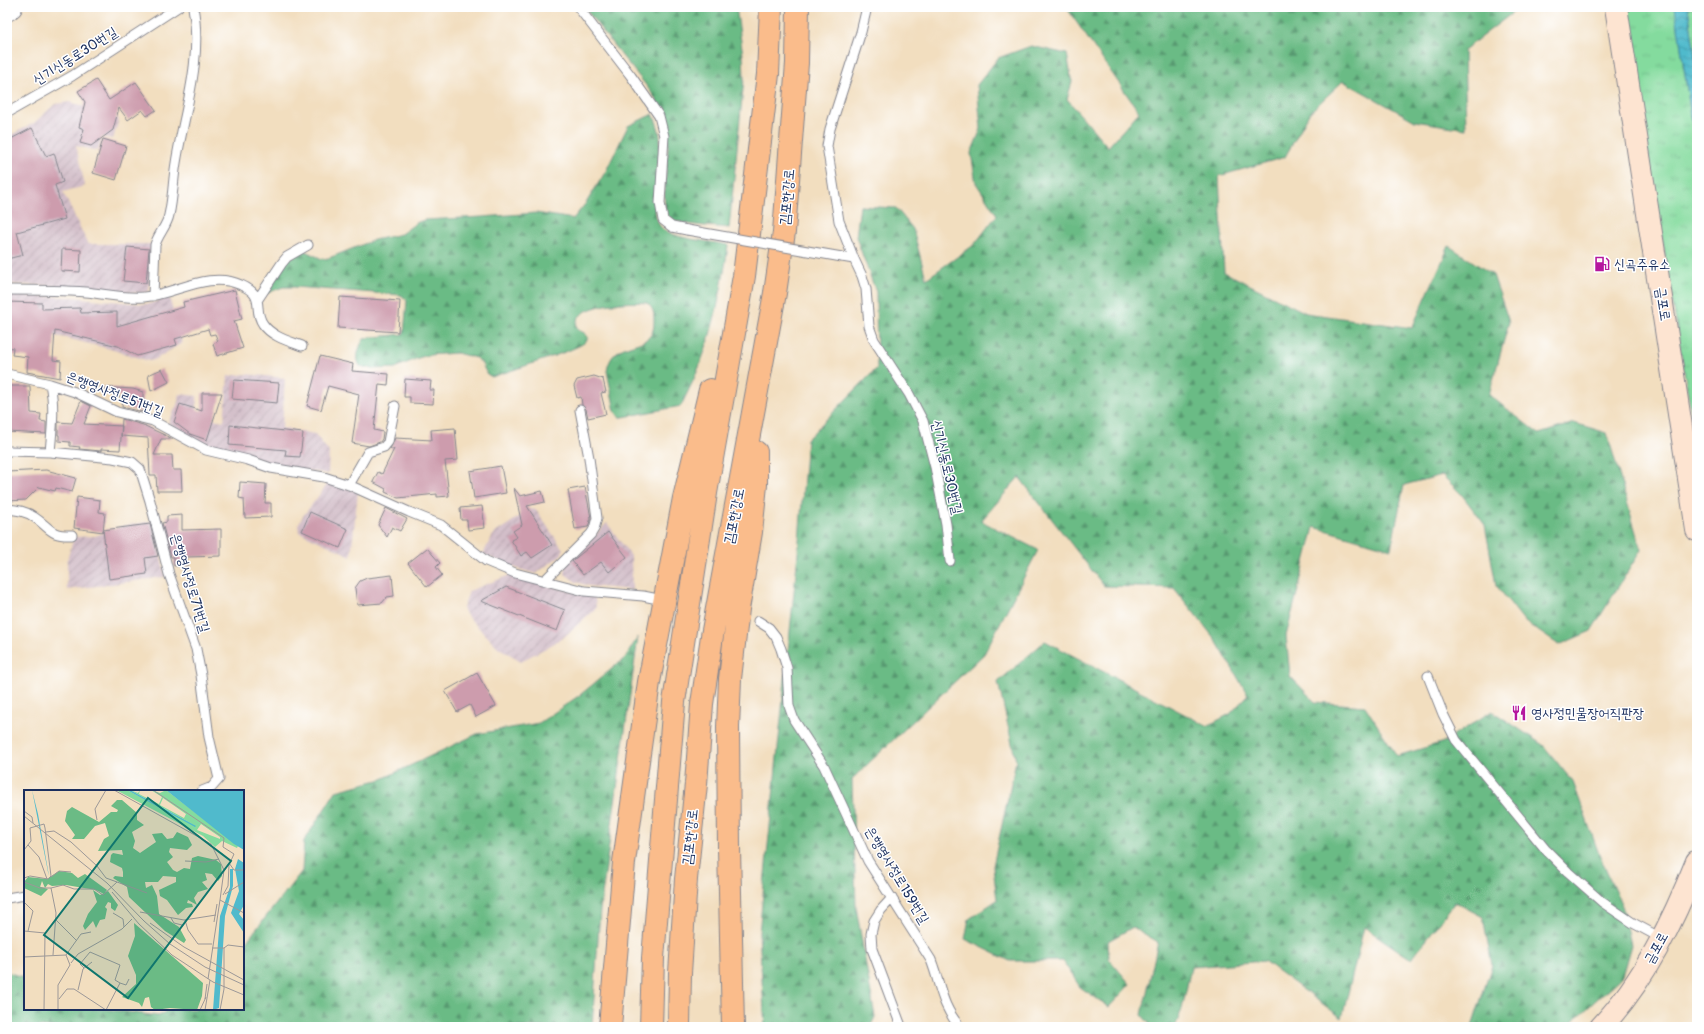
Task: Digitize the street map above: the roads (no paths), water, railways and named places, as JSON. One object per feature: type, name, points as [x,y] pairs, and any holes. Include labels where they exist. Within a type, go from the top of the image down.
[{"type":"highway","name":"김포한강로","points":[[651,1027],[653,958],[674,702],[706,493],[744,276],[768,74],[771,7]]},
{"type":"highway","name":"김포한강로","points":[[679,1027],[680,973],[686,878],[696,784],[702,704],[712,636],[756,396],[784,232],[798,63],[798,7]]},
{"type":"highway","points":[[610,1027],[624,862],[652,667],[684,498],[708,400],[744,276]]},
{"type":"highway","points":[[734,1027],[728,727],[730,679],[740,595],[756,485],[756,396]]},
{"type":"main road","name":"금포로","points":[[1616,7],[1697,530]]},
{"type":"main road","name":"금포로","points":[[1601,1027],[1629,993],[1661,938],[1677,909],[1697,861]]},
{"type":"street","points":[[7,10],[12,7]]},
{"type":"lane","name":"신기신동로30번길","points":[[7,114],[72,76],[178,7]]},
{"type":"lane","points":[[153,296],[157,238],[165,226],[169,215],[176,163],[191,86],[196,38],[196,24],[193,7]]},
{"type":"lane","points":[[578,7],[631,76],[659,116],[664,136],[661,213],[663,220],[667,225],[672,228],[854,259]]},
{"type":"lane","name":"신기신동로30번길","points":[[867,7],[861,32],[830,129],[827,146],[839,220],[866,289],[869,326],[874,340],[909,394],[923,421],[935,467],[946,524],[950,561]]},
{"type":"lane","points":[[302,346],[275,335],[268,330],[260,318],[258,299],[282,262],[287,257],[308,245]]},
{"type":"lane","points":[[7,290],[74,291],[142,297],[153,296],[207,281],[220,280],[243,285],[258,299]]},
{"type":"lane","name":"은행영사정로51번길","points":[[7,374],[50,384],[75,392],[117,412],[153,420],[206,450],[248,460],[271,468],[324,477],[349,485],[409,512],[430,519],[451,532],[475,554],[496,566],[584,591],[653,598]]},
{"type":"lane","points":[[50,384],[53,411],[50,452]]},
{"type":"lane","points":[[349,485],[368,452],[384,447],[388,442],[395,406]]},
{"type":"lane","points":[[545,580],[586,539],[596,525],[597,518],[580,410]]},
{"type":"lane","name":"은행영사정로71번길","points":[[7,452],[50,452],[125,460],[137,465],[143,476],[169,574],[189,629],[202,675],[209,737],[219,779],[212,786],[204,790]]},
{"type":"lane","points":[[7,509],[22,511],[33,516],[50,531],[60,536],[72,535]]},
{"type":"lane","name":"은행영사정로159번길","points":[[758,621],[769,628],[776,637],[782,649],[787,668],[789,706],[794,720],[824,766],[868,861],[931,960],[937,974],[945,1006],[960,1027]]},
{"type":"lane","points":[[1428,676],[1443,714],[1456,740],[1546,850],[1602,902],[1633,923],[1661,938]]},
{"type":"lane","points":[[7,898],[24,895]]},
{"type":"lane","points":[[892,898],[881,910],[874,921],[871,934],[872,949],[901,1026]]},
{"type":"water","points":[[1675,7],[1688,7],[1697,71],[1697,157]]},
{"type":"place","name":"신곡주유소","points":[[1602,264]]},
{"type":"place","name":"영사정민물장어직판장","points":[[1519,713]]}]
